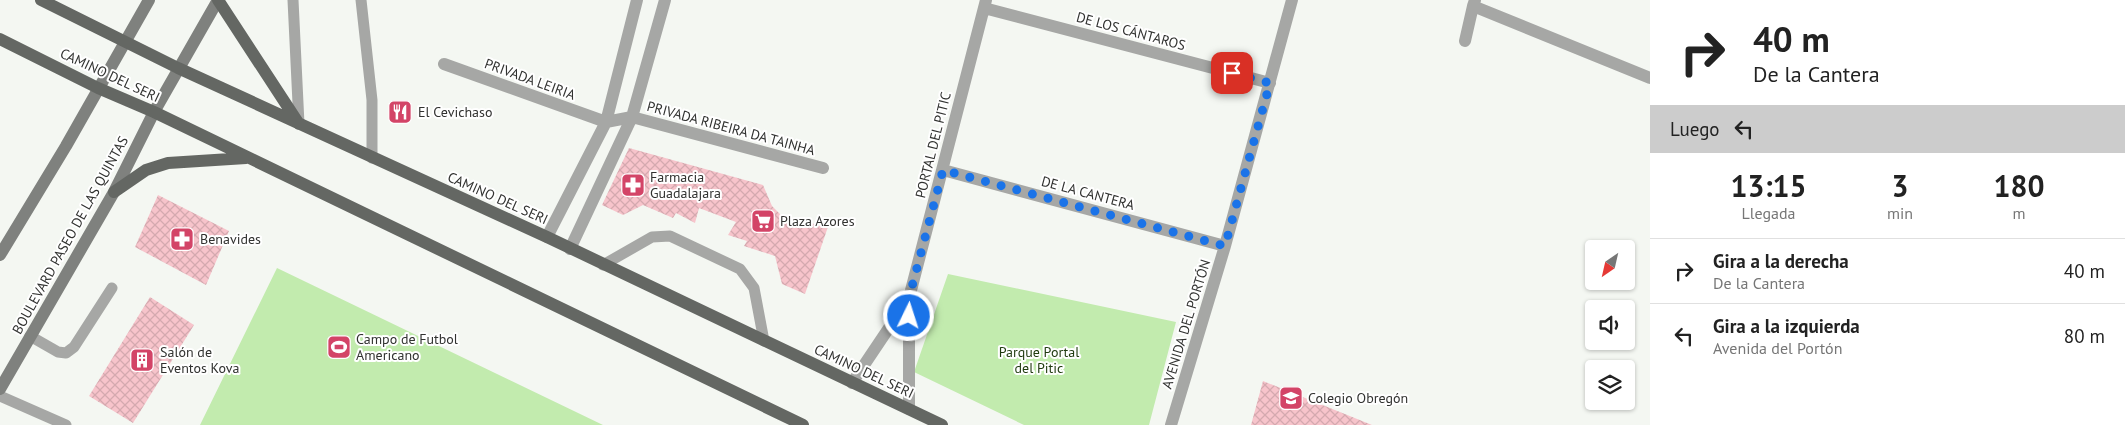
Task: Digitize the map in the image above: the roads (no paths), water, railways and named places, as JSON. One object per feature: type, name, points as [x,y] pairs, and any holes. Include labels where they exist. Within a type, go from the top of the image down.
[{"type":"main road","name":"CAMINO DEL SERI","points":[[41,0],[178,68],[547,237],[942,425]]},
{"type":"main road","points":[[0,255],[149,0]]},
{"type":"main road","points":[[218,0],[299,124]]},
{"type":"main road","name":"BOULEVARD PASEO DE LAS QUINTAS","points":[[0,390],[114,192],[154,112],[218,0]]},
{"type":"main road","name":"CAMINO DEL SERI","points":[[0,39],[98,88],[154,112],[803,425]]},
{"type":"main road","points":[[114,192],[146,170],[168,163],[247,158]]},
{"type":"street","points":[[547,237],[606,122],[637,0]]},
{"type":"street","points":[[570,249],[632,117],[665,0]]},
{"type":"street","name":"AVENIDA DEL PORTÓN","points":[[1171,425],[1225,246],[1292,0]]},
{"type":"street","points":[[1465,41],[1474,3],[1650,78]]},
{"type":"street","name":"DE LOS CÁNTAROS","points":[[985,4],[1270,83]]},
{"type":"street","name":"PORTAL DEL PITIC","points":[[908,409],[909,298],[985,4]]},
{"type":"street","name":"PRIVADA LEIRIA","points":[[444,64],[606,122]]},
{"type":"street","points":[[606,122],[632,117]]},
{"type":"street","name":"PRIVADA RIBEIRA DA TAINHA","points":[[632,117],[823,168]]},
{"type":"street","name":"DE LA CANTERA","points":[[943,170],[1225,246]]},
{"type":"street","name":"PORTAL DEL PITIC","points":[[852,383],[909,298]]},
{"type":"lane","points":[[293,0],[299,124]]},
{"type":"lane","points":[[361,0],[372,100],[372,158]]},
{"type":"lane","points":[[603,265],[652,237],[670,236],[740,270],[754,288],[764,341]]},
{"type":"lane","points":[[30,336],[58,352],[66,353],[74,347],[112,288]]},
{"type":"lane","points":[[0,396],[66,425]]},
{"type":"place","name":"El Cevichaso","points":[[400,112]]},
{"type":"place","name":"Farmacia Guadalajara","points":[[633,185]]},
{"type":"place","name":"Plaza Azores","points":[[763,221]]},
{"type":"place","name":"Benavides","points":[[182,239]]},
{"type":"place","name":"Campo de Futbol Americano","points":[[339,347]]},
{"type":"place","name":"Salón de Eventos Kova","points":[[142,360]]},
{"type":"place","name":"Colegio Obregón","points":[[1291,398]]},
{"type":"park label","name":"Parque Portal del Pitic","points":[[1039,360]]}]
